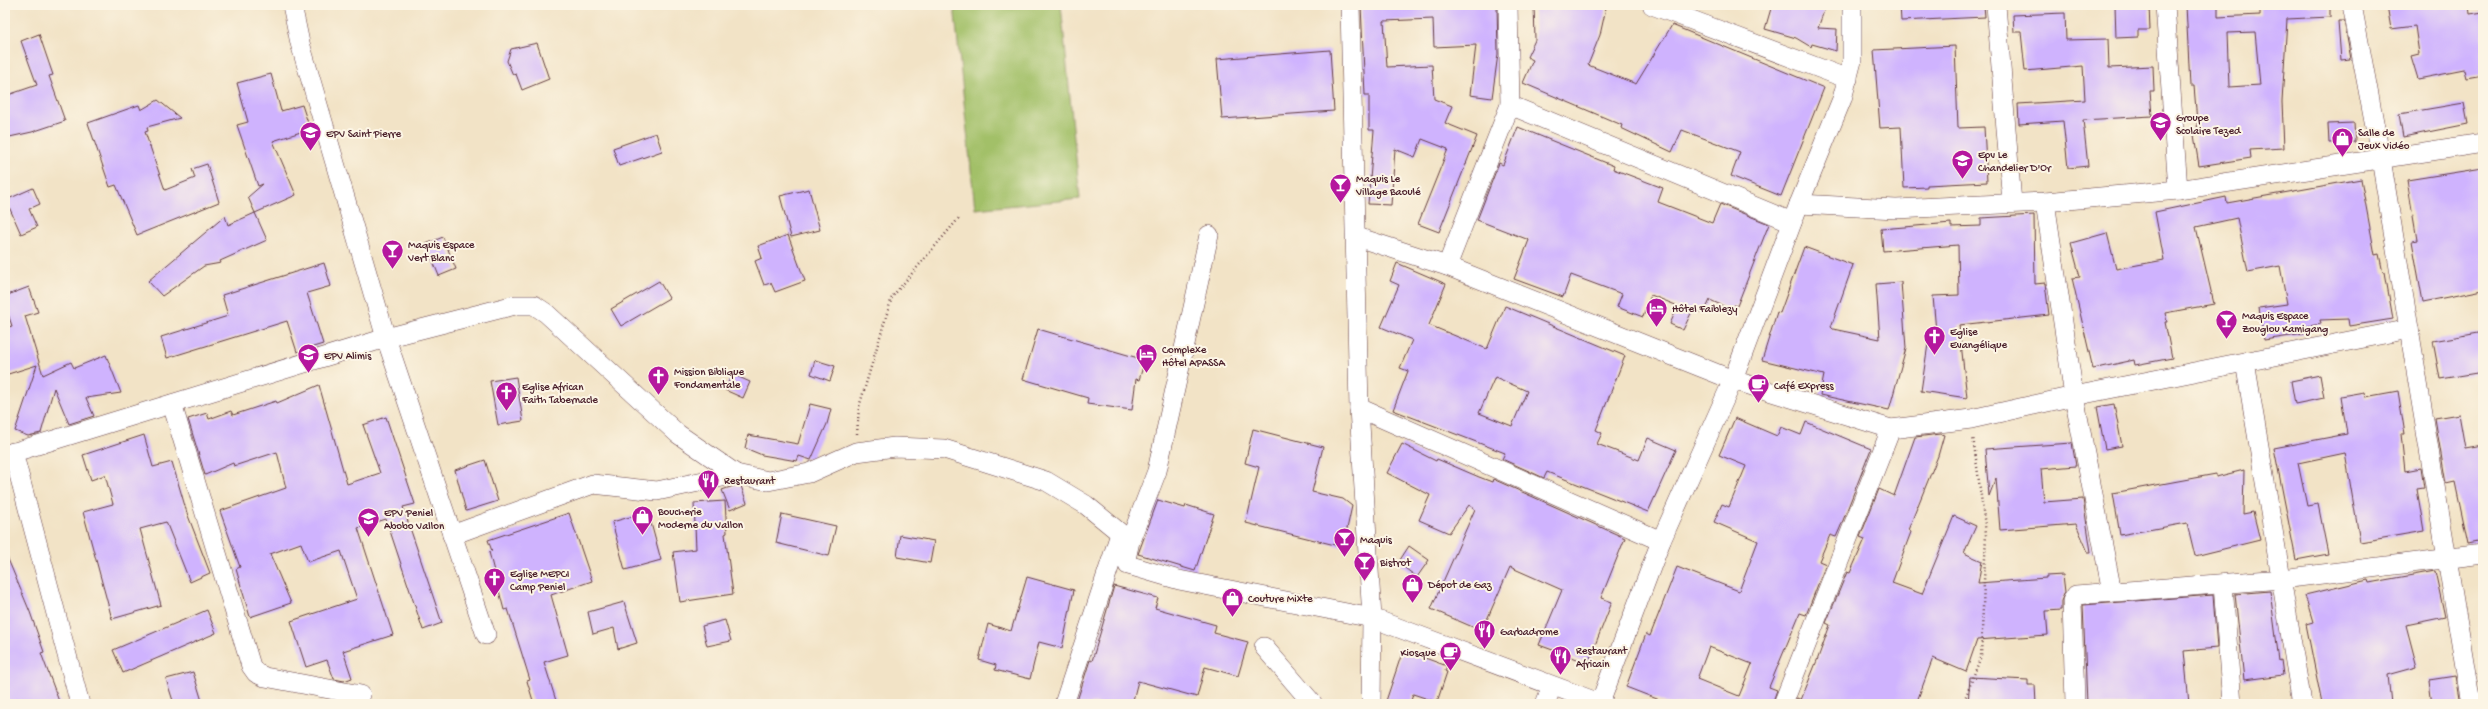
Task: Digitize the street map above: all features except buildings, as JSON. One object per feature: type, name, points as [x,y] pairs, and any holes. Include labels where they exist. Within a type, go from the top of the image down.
[{"type":"street","points":[[292,5],[300,43],[386,338],[486,636]]},
{"type":"street","points":[[1350,5],[1357,237],[1360,408],[1372,618],[1371,704]]},
{"type":"street","points":[[1447,266],[1510,105],[1508,5]]},
{"type":"street","points":[[1652,5],[1848,79]]},
{"type":"street","points":[[80,704],[9,453],[386,338],[515,305],[534,305],[546,313],[678,434],[736,474],[768,481],[802,475],[856,452],[895,446],[944,449],[1046,481],[1086,505],[1125,538],[1126,559],[1128,565],[1179,580],[1372,618],[1601,704],[1662,541],[1733,380],[1792,222],[1842,99],[1852,61],[1852,5]]},
{"type":"street","points":[[1996,5],[2012,203]]},
{"type":"street","points":[[2165,5],[2178,190]]},
{"type":"street","points":[[2352,5],[2381,159],[2471,704]]},
{"type":"street","points":[[1510,105],[1792,222]]},
{"type":"street","points":[[1799,204],[1896,209],[2045,202],[2178,190],[2483,143]]},
{"type":"street","points":[[2045,202],[2074,396],[2112,592]]},
{"type":"street","points":[[1064,704],[1125,538],[1157,470],[1209,235]]},
{"type":"street","points":[[1357,237],[1447,266],[1733,380],[1891,429],[1971,419],[2074,396],[2409,329]]},
{"type":"street","points":[[2245,362],[2302,704]]},
{"type":"street","points":[[172,404],[251,666],[256,673],[265,677],[361,695]]},
{"type":"street","points":[[1360,408],[1662,541]]},
{"type":"street","points":[[1783,704],[1891,429]]},
{"type":"street","points":[[452,535],[593,484],[657,491],[736,474]]},
{"type":"street","points":[[2075,704],[2073,597],[2112,592],[2223,585],[2282,579],[2483,554]]},
{"type":"street","points":[[2223,585],[2232,704]]},
{"type":"street","points":[[1264,647],[1312,704]]},
{"type":"street","points":[[1545,704],[1552,686]]},
{"type":"path","points":[[856,452],[859,407],[892,297],[959,218]]},
{"type":"path","points":[[1963,704],[1981,656],[1986,533],[1971,419]]},
{"type":"green space","points":[[954,5],[1061,5],[1080,199],[975,209]]},
{"type":"place","name":"Groupe Scolaire Tezed","points":[[2160,142]]},
{"type":"place","name":"EPV Saint Pierre","points":[[310,152]]},
{"type":"place","name":"Salle de Jeux Vidéo","points":[[2343,158]]},
{"type":"place","name":"Epv Le Chandelier D'Or","points":[[1962,180]]},
{"type":"place","name":"Maquis Le Village Baoulé","points":[[1341,204]]},
{"type":"place","name":"Maquis Espace Vert Blanc","points":[[393,270]]},
{"type":"place","name":"Hôtel Faiblezy","points":[[1656,328]]},
{"type":"place","name":"Maquis Espace Zouglou Kamigang","points":[[2227,340]]},
{"type":"place","name":"Eglise Evangélique","points":[[1935,356]]},
{"type":"place","name":"EPV Alimis","points":[[309,374]]},
{"type":"place","name":"Complexe Hôtel APASSA","points":[[1146,374]]},
{"type":"place","name":"Mission Biblique Fondamentale","points":[[658,396]]},
{"type":"place","name":"Café Express","points":[[1758,404]]},
{"type":"place","name":"Eglise African Faith Tabernacle","points":[[507,412]]},
{"type":"place","name":"Restaurant","points":[[709,500]]},
{"type":"place","name":"Boucherie Moderne du Vallon","points":[[643,536]]},
{"type":"place","name":"EPV Peniel Abobo Vallon","points":[[369,538]]},
{"type":"place","name":"Maquis","points":[[1345,558]]},
{"type":"place","name":"Bistrot","points":[[1365,582]]},
{"type":"place","name":"Eglise MEPCI Camp Peniel","points":[[494,598]]},
{"type":"place","name":"Dépot de Gaz","points":[[1412,604]]},
{"type":"place","name":"Couture Mixte","points":[[1232,618]]},
{"type":"place","name":"Garbadrome","points":[[1484,650]]},
{"type":"place","name":"Kiosque","points":[[1451,672]]},
{"type":"place","name":"Restaurant Africain","points":[[1560,676]]}]
